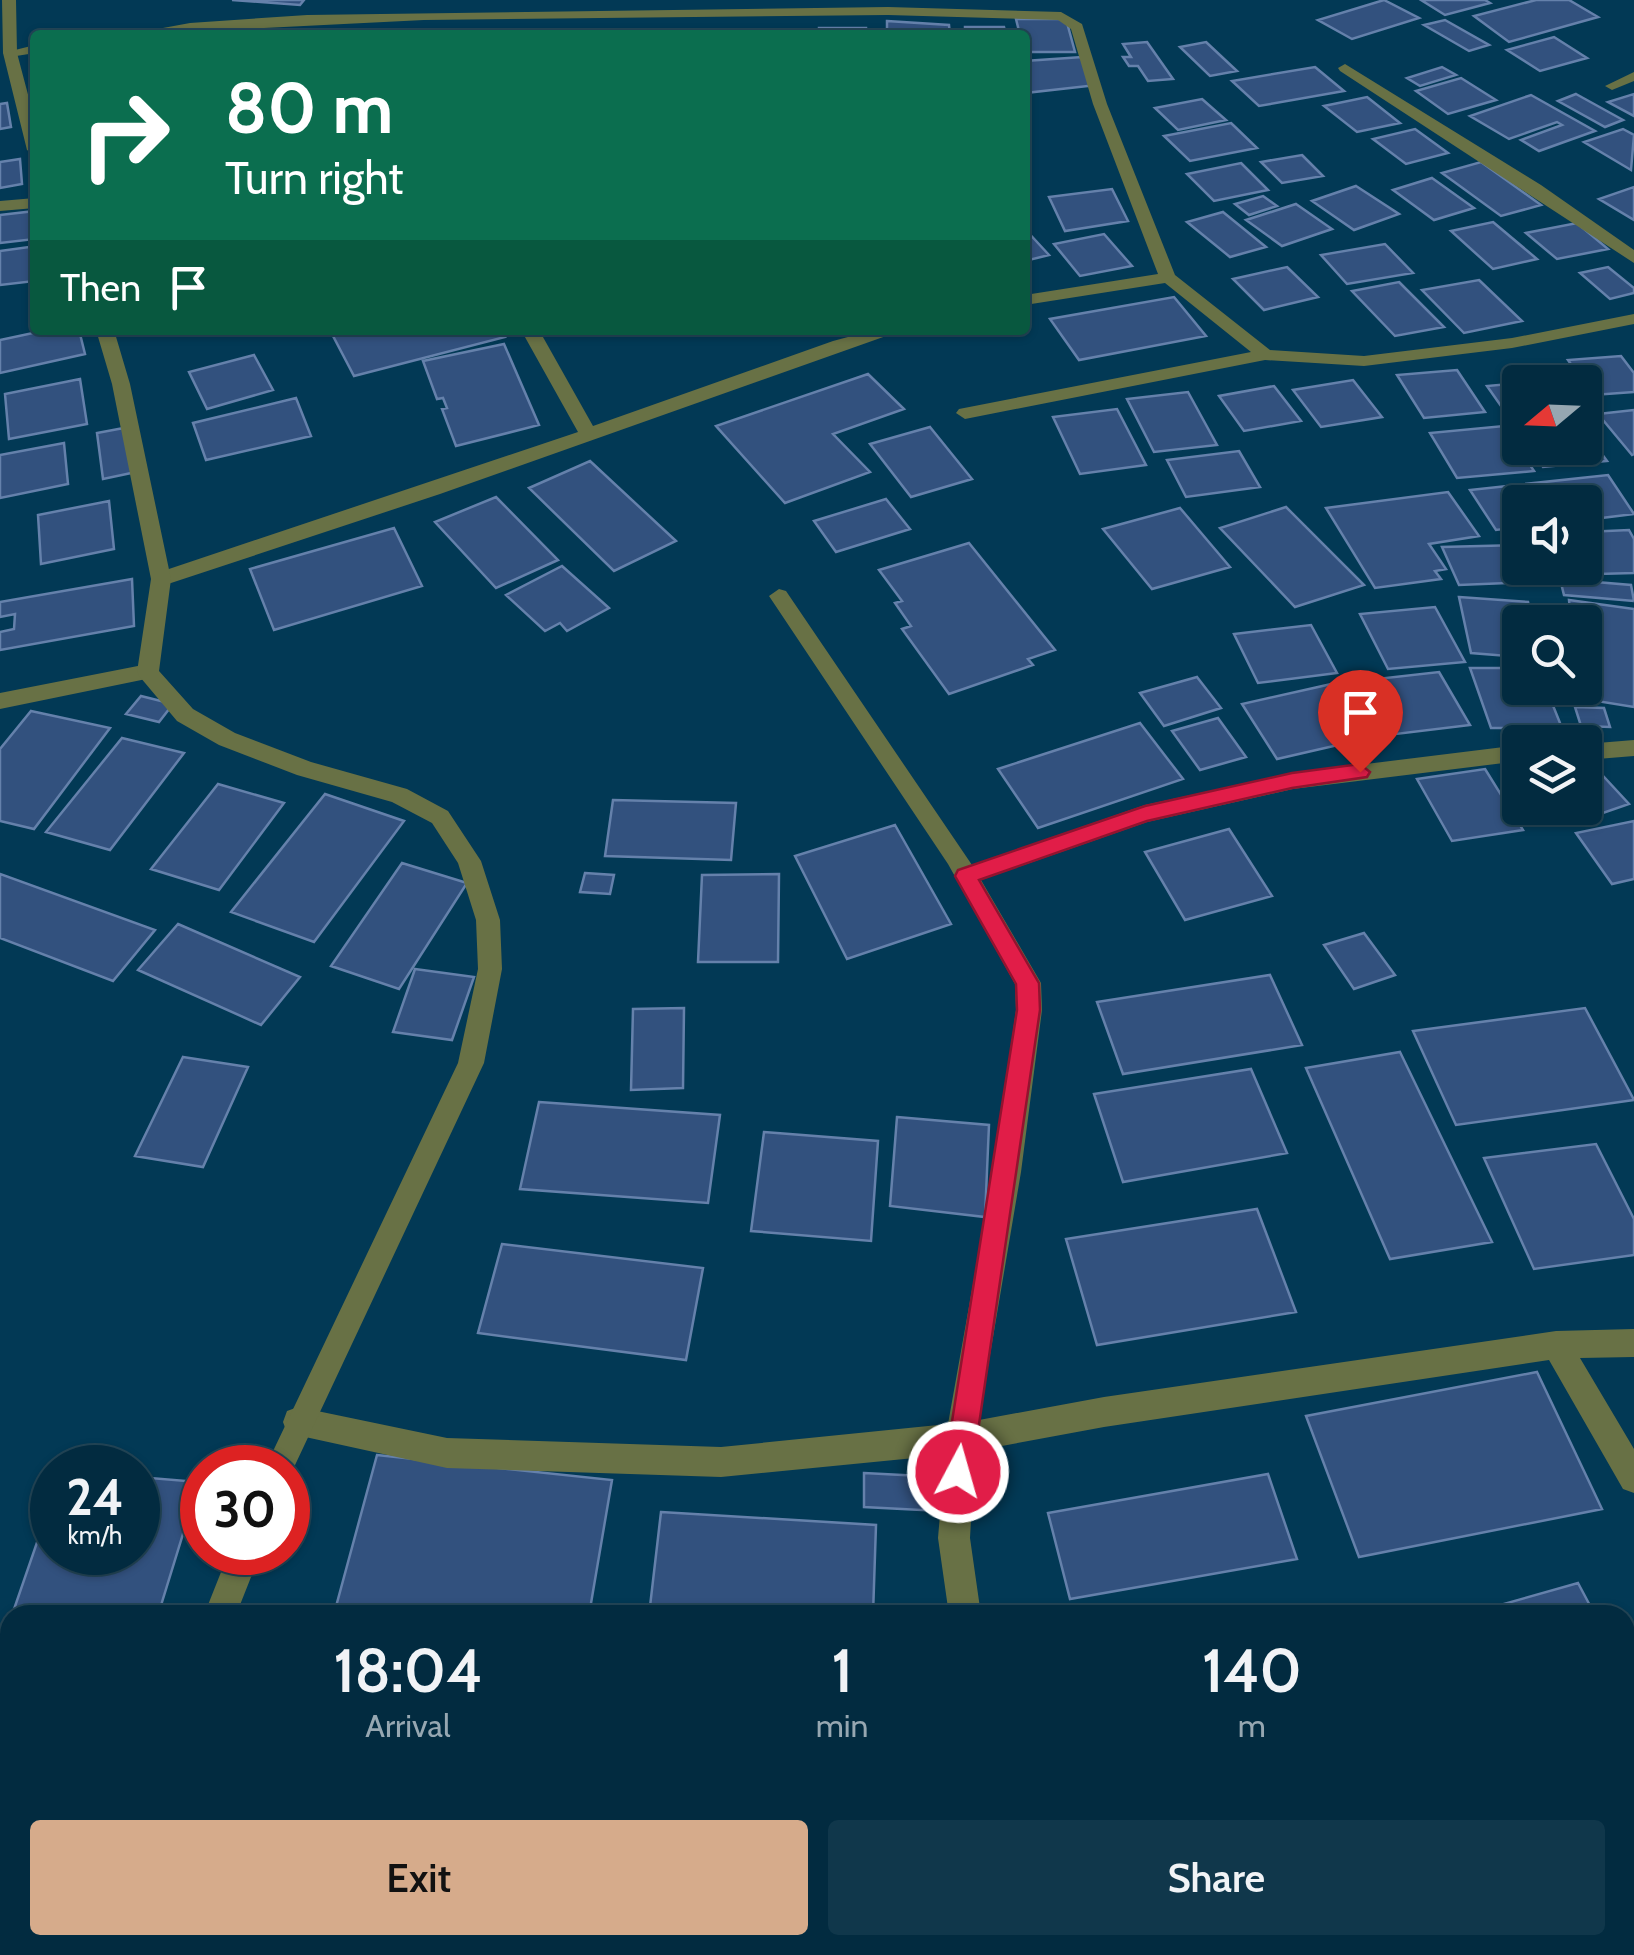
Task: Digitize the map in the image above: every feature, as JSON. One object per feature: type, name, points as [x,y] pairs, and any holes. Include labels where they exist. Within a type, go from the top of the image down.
[{"type":"street","points":[[10,0],[10,53],[30,131]]},
{"type":"street","points":[[164,30],[350,16],[1061,16],[1077,28],[1100,104],[1168,277],[1265,356]]},
{"type":"street","points":[[350,16],[357,30]]},
{"type":"street","points":[[10,53],[30,50]]},
{"type":"street","points":[[1345,68],[1535,188],[1634,258]]},
{"type":"street","points":[[1612,86],[1634,76]]},
{"type":"street","points":[[0,206],[30,203]]},
{"type":"street","points":[[1030,299],[1168,277]]},
{"type":"street","points":[[965,413],[1265,356],[1382,359],[1512,343],[1634,319]]},
{"type":"street","points":[[106,335],[121,384],[161,579],[148,672],[185,715],[227,739],[304,769],[399,794],[440,817],[468,862],[488,920],[490,969],[472,1063],[289,1445]]},
{"type":"street","points":[[533,335],[589,435]]},
{"type":"street","points":[[161,579],[876,335]]},
{"type":"street","points":[[779,596],[966,876],[1028,983],[1007,1172],[960,1438],[954,1538],[963,1605]]},
{"type":"street","points":[[0,702],[148,672]]},
{"type":"street","points":[[1602,751],[1634,748]]},
{"type":"street","points":[[966,876],[1145,814],[1182,805],[1292,781],[1502,755]]},
{"type":"street","points":[[298,1422],[447,1453],[721,1462],[960,1438],[1104,1412],[1556,1345],[1634,1343]]},
{"type":"street","points":[[1556,1345],[1634,1478]]},
{"type":"street","points":[[224,1605],[236,1575]]},
{"type":"building","points":[[232,0],[304,0],[300,5]]},
{"type":"building","points":[[1384,0],[1419,18],[1352,39],[1318,20]]},
{"type":"building","points":[[1421,0],[1485,0],[1490,3],[1445,15]]},
{"type":"building","points":[[1536,0],[1569,0],[1598,17],[1509,42],[1474,16]]},
{"type":"building","points":[[1016,19],[1066,19],[1075,52],[1030,52],[1030,30],[1019,30]]},
{"type":"building","points":[[1445,20],[1489,45],[1469,51],[1424,25]]},
{"type":"building","points":[[887,21],[949,25],[950,30],[887,30]]},
{"type":"building","points":[[1004,27],[1005,30],[965,30]]},
{"type":"building","points":[[819,28],[866,28],[866,30]]},
{"type":"building","points":[[1554,37],[1587,58],[1540,71],[1507,50]]},
{"type":"building","points":[[1147,42],[1173,79],[1148,81],[1138,66],[1129,66],[1123,57],[1131,57],[1123,44]]},
{"type":"building","points":[[1206,42],[1237,71],[1210,76],[1180,47]]},
{"type":"building","points":[[1082,57],[1097,85],[1030,92],[1030,61]]},
{"type":"building","points":[[1315,67],[1344,91],[1259,106],[1232,81]]},
{"type":"building","points":[[1442,67],[1456,75],[1420,86],[1407,78]]},
{"type":"building","points":[[1461,78],[1496,100],[1448,114],[1416,91]]},
{"type":"building","points":[[1576,94],[1623,120],[1605,127],[1558,101]]},
{"type":"building","points":[[1634,94],[1634,116],[1608,102]]},
{"type":"building","points":[[1531,95],[1595,131],[1539,151],[1521,140],[1562,125],[1557,122],[1509,139],[1470,116]]},
{"type":"building","points":[[1367,97],[1400,123],[1357,132],[1324,106]]},
{"type":"building","points":[[1202,99],[1226,120],[1178,130],[1155,108]]},
{"type":"building","points":[[7,103],[11,127],[0,129],[0,104]]},
{"type":"building","points":[[1231,123],[1257,148],[1190,161],[1164,136]]},
{"type":"building","points":[[1415,129],[1448,153],[1406,164],[1373,139]]},
{"type":"building","points":[[1623,129],[1634,135],[1631,170],[1584,142]]},
{"type":"building","points":[[1302,155],[1323,176],[1282,183],[1261,162]]},
{"type":"building","points":[[20,159],[22,184],[0,188],[0,162]]},
{"type":"building","points":[[1481,162],[1541,205],[1501,216],[1442,173]]},
{"type":"building","points":[[1241,163],[1268,190],[1214,201],[1187,174]]},
{"type":"building","points":[[1432,178],[1474,208],[1434,220],[1393,190]]},
{"type":"building","points":[[1356,186],[1399,214],[1354,230],[1312,201]]},
{"type":"building","points":[[1634,187],[1634,220],[1599,199]]},
{"type":"building","points":[[1112,189],[1128,221],[1065,231],[1049,197]]},
{"type":"building","points":[[1263,196],[1277,206],[1249,215],[1235,204]]},
{"type":"building","points":[[1296,204],[1332,229],[1282,246],[1246,220]]},
{"type":"building","points":[[30,212],[30,240],[0,243],[0,215]]},
{"type":"building","points":[[1223,212],[1266,247],[1230,257],[1187,222]]},
{"type":"building","points":[[1493,222],[1537,259],[1493,269],[1451,231]]},
{"type":"building","points":[[1577,223],[1608,249],[1557,259],[1526,233]]},
{"type":"building","points":[[1030,234],[1049,255],[1030,260]]},
{"type":"building","points":[[1104,234],[1132,266],[1080,276],[1054,244]]},
{"type":"building","points":[[1385,244],[1413,273],[1347,284],[1321,255]]},
{"type":"building","points":[[30,248],[30,282],[0,285],[0,251]]},
{"type":"building","points":[[1287,267],[1318,297],[1264,310],[1233,279]]},
{"type":"building","points":[[1608,267],[1634,288],[1634,293],[1610,299],[1580,273]]},
{"type":"building","points":[[1479,280],[1522,321],[1464,333],[1422,290]]},
{"type":"building","points":[[1399,282],[1444,327],[1395,336],[1352,291]]},
{"type":"building","points":[[1174,297],[1206,336],[1079,360],[1050,319]]},
{"type":"building","points":[[30,334],[80,335],[85,354],[0,373],[0,340]]},
{"type":"building","points":[[333,335],[505,337],[354,376]]},
{"type":"building","points":[[504,344],[539,425],[456,446],[442,409],[447,408],[443,398],[437,399],[423,361]]},
{"type":"building","points":[[254,355],[273,390],[207,409],[189,372]]},
{"type":"building","points":[[1621,356],[1634,373],[1634,392],[1602,394],[1602,365],[1572,365],[1568,360]]},
{"type":"building","points":[[1457,370],[1485,412],[1424,418],[1397,375]]},
{"type":"building","points":[[868,374],[904,409],[833,434],[870,472],[785,503],[716,426]]},
{"type":"building","points":[[80,379],[87,424],[9,439],[5,394]]},
{"type":"building","points":[[1353,380],[1382,417],[1321,427],[1293,390]]},
{"type":"building","points":[[1502,385],[1502,407],[1487,386]]},
{"type":"building","points":[[1274,386],[1301,421],[1244,431],[1219,396]]},
{"type":"building","points":[[1188,392],[1217,445],[1154,452],[1127,399]]},
{"type":"building","points":[[296,398],[311,436],[206,460],[193,423]]},
{"type":"building","points":[[1117,409],[1146,465],[1080,474],[1053,417]]},
{"type":"building","points":[[1634,410],[1634,454],[1602,419],[1602,414]]},
{"type":"building","points":[[1502,426],[1502,465],[1530,465],[1534,471],[1457,478],[1430,433]]},
{"type":"building","points":[[129,427],[136,472],[103,479],[97,433]]},
{"type":"building","points":[[930,427],[972,479],[911,497],[870,444]]},
{"type":"building","points":[[64,443],[68,484],[0,498],[0,455]]},
{"type":"building","points":[[1239,451],[1260,487],[1186,497],[1167,460]]},
{"type":"building","points":[[590,461],[676,541],[614,571],[529,488]]},
{"type":"building","points":[[1608,475],[1634,514],[1602,518],[1602,485],[1516,485]]},
{"type":"building","points":[[1502,487],[1502,529],[1496,530],[1470,490]]},
{"type":"building","points":[[1448,492],[1479,536],[1429,544],[1446,569],[1435,571],[1441,579],[1375,588],[1326,508]]},
{"type":"building","points":[[496,497],[558,560],[496,588],[435,522]]},
{"type":"building","points":[[886,499],[910,529],[836,552],[814,521]]},
{"type":"building","points":[[109,501],[114,549],[41,564],[38,515]]},
{"type":"building","points":[[1286,507],[1364,585],[1295,607],[1220,528]]},
{"type":"building","points":[[1180,508],[1230,567],[1152,589],[1103,529]]},
{"type":"building","points":[[394,528],[422,586],[274,630],[250,569]]},
{"type":"building","points":[[1629,530],[1634,539],[1634,573],[1602,574],[1602,531]]},
{"type":"building","points":[[969,543],[1055,650],[1028,659],[1033,665],[949,694],[902,629],[911,626],[895,603],[902,601],[879,570]]},
{"type":"building","points":[[1502,545],[1502,583],[1459,585],[1442,547]]},
{"type":"building","points":[[562,566],[609,608],[567,631],[560,623],[545,631],[506,595]]},
{"type":"building","points":[[132,579],[134,626],[0,650],[0,632],[14,629],[15,614],[0,617],[0,602]]},
{"type":"building","points":[[1562,585],[1631,585],[1634,601],[1564,595]]},
{"type":"building","points":[[1459,597],[1528,602],[1529,605],[1502,605],[1502,656],[1471,653]]},
{"type":"building","points":[[1569,600],[1634,609],[1634,707],[1602,702],[1602,605],[1569,605]]},
{"type":"building","points":[[1435,607],[1465,662],[1388,669],[1360,614]]},
{"type":"building","points":[[1311,625],[1337,673],[1258,683],[1234,634]]},
{"type":"building","points":[[1470,668],[1502,668],[1502,705],[1553,705],[1561,725],[1502,725],[1491,728]]},
{"type":"building","points":[[1439,672],[1470,725],[1396,734],[1368,680]]},
{"type":"building","points":[[1197,677],[1221,708],[1164,726],[1140,693]]},
{"type":"building","points":[[1336,683],[1373,737],[1277,759],[1242,704]]},
{"type":"building","points":[[141,696],[173,704],[159,722],[126,714]]},
{"type":"building","points":[[1575,707],[1604,708],[1610,727],[1602,725],[1581,725]]},
{"type":"building","points":[[31,711],[110,728],[34,829],[0,821],[0,749]]},
{"type":"building","points":[[1218,718],[1246,757],[1200,770],[1172,731]]},
{"type":"building","points":[[1140,723],[1183,779],[1038,828],[998,769]]},
{"type":"building","points":[[122,738],[184,753],[110,850],[46,832]]},
{"type":"building","points":[[1485,769],[1502,796],[1502,825],[1520,825],[1523,830],[1452,841],[1417,779]]},
{"type":"building","points":[[1602,775],[1629,804],[1602,813]]},
{"type":"building","points":[[218,784],[284,803],[219,890],[151,869]]},
{"type":"building","points":[[325,794],[404,821],[314,942],[231,912]]},
{"type":"building","points":[[613,800],[736,803],[731,860],[605,856]]},
{"type":"building","points":[[1634,821],[1634,879],[1612,884],[1576,833]]},
{"type":"building","points":[[895,825],[951,924],[847,959],[795,856]]},
{"type":"building","points":[[1229,829],[1272,896],[1185,920],[1145,852]]},
{"type":"building","points":[[402,863],[467,883],[399,989],[331,966]]},
{"type":"building","points":[[585,873],[614,875],[610,894],[580,892]]},
{"type":"building","points":[[0,874],[155,930],[113,981],[0,938]]},
{"type":"building","points":[[779,874],[778,962],[698,962],[702,875]]},
{"type":"building","points":[[178,924],[300,977],[261,1025],[138,970]]},
{"type":"building","points":[[1364,933],[1395,975],[1354,989],[1324,945]]},
{"type":"building","points":[[415,969],[474,977],[452,1040],[393,1032]]},
{"type":"building","points":[[1270,975],[1302,1045],[1123,1074],[1097,1002]]},
{"type":"building","points":[[684,1008],[683,1088],[631,1090],[633,1009]]},
{"type":"building","points":[[1585,1008],[1634,1100],[1456,1125],[1413,1031]]},
{"type":"building","points":[[1400,1052],[1492,1242],[1390,1259],[1306,1068]]},
{"type":"building","points":[[183,1057],[248,1067],[203,1167],[135,1156]]},
{"type":"building","points":[[1251,1069],[1287,1153],[1123,1182],[1094,1094]]},
{"type":"building","points":[[539,1102],[720,1115],[708,1203],[520,1189]]},
{"type":"building","points":[[897,1117],[989,1125],[985,1217],[890,1206]]},
{"type":"building","points":[[764,1132],[878,1141],[871,1241],[751,1231]]},
{"type":"building","points":[[1596,1144],[1634,1219],[1634,1255],[1534,1269],[1484,1158]]},
{"type":"building","points":[[1257,1209],[1296,1312],[1097,1345],[1066,1239]]},
{"type":"building","points":[[502,1244],[703,1268],[686,1360],[478,1333]]},
{"type":"building","points":[[1537,1372],[1602,1509],[1359,1557],[1306,1416]]},
{"type":"building","points":[[377,1455],[612,1480],[591,1605],[336,1605]]},
{"type":"building","points":[[864,1473],[940,1477],[940,1511],[864,1507]]},
{"type":"building","points":[[1268,1474],[1297,1559],[1070,1599],[1048,1513]]},
{"type":"building","points":[[160,1479],[180,1480],[180,1544],[161,1605],[15,1605],[30,1563],[30,1575],[160,1575]]},
{"type":"building","points":[[661,1512],[876,1525],[873,1605],[650,1605]]},
{"type":"building","points":[[1578,1583],[1590,1605],[1500,1605]]},
{"type":"route","points":[[958,1472],[960,1438],[1007,1172],[1028,1010],[1028,983],[966,876],[1145,814],[1292,781],[1360,772]]}]
